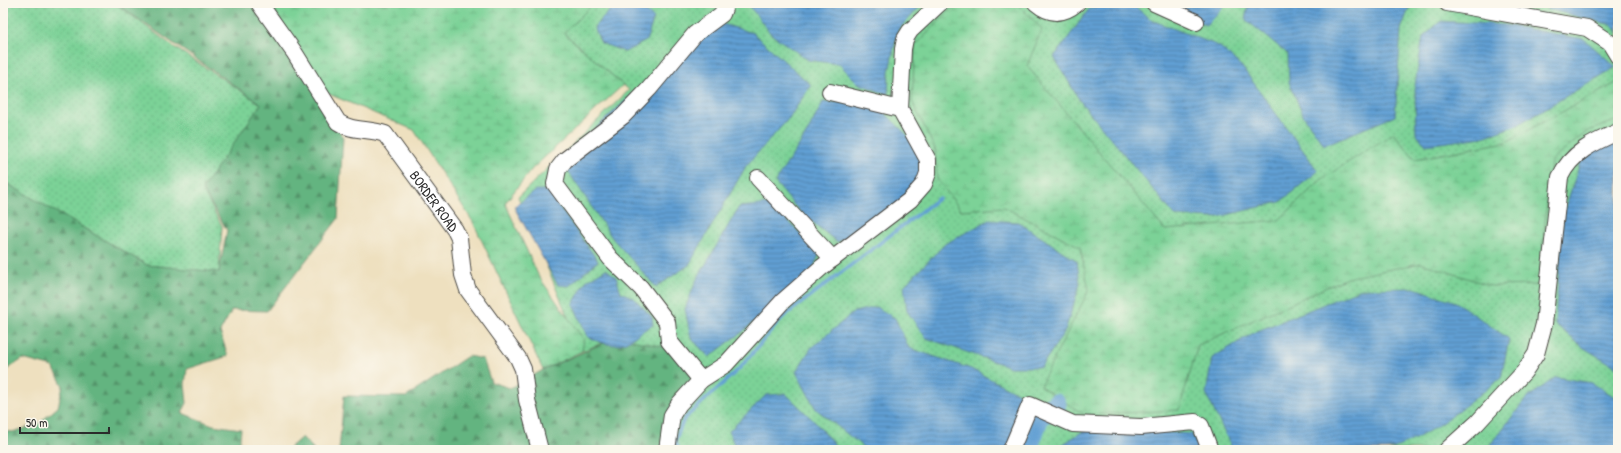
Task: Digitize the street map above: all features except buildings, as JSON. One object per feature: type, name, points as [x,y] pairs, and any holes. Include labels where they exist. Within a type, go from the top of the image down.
[{"type":"street","name":"BORDER ROAD","points":[[259,3],[294,52],[338,122],[344,127],[355,130],[378,131],[385,134],[455,230],[459,238],[463,275],[468,290],[518,358],[523,368],[527,400],[540,450]]},
{"type":"street","points":[[701,380],[669,341],[667,322],[641,288],[610,258],[555,184],[558,169],[565,160],[623,116],[650,89],[695,34],[722,14],[726,3]]},
{"type":"street","points":[[667,450],[672,415],[679,404],[701,380],[726,364],[783,301],[833,259],[910,200],[924,184],[928,173],[928,160],[900,109],[903,49],[905,39],[910,31],[940,3]]},
{"type":"street","points":[[1036,3],[1055,13],[1064,12],[1077,3]]},
{"type":"street","points":[[1154,3],[1196,22]]},
{"type":"street","points":[[1448,3],[1587,28],[1610,43],[1618,56]]},
{"type":"street","points":[[830,92],[900,109]]},
{"type":"street","points":[[1447,450],[1477,423],[1524,372],[1536,354],[1544,324],[1560,177],[1565,165],[1578,153],[1605,137],[1618,132]]},
{"type":"street","points":[[758,178],[833,259]]},
{"type":"street","points":[[1011,450],[1030,405],[1073,424],[1141,427],[1195,422],[1201,426],[1210,450]]},
{"type":"green space","points":[[3,3],[115,3],[174,47],[261,104],[202,189],[222,226],[219,273],[147,265],[3,181]]},
{"type":"green space","points":[[115,3],[271,3],[343,137],[338,219],[267,311],[232,310],[220,332],[228,356],[187,369],[185,384],[187,403],[182,413],[213,425],[241,429],[239,450],[3,450],[3,431],[12,432],[37,425],[58,407],[63,386],[53,367],[23,359],[3,372],[3,181],[147,265],[219,272],[227,230],[202,189],[261,104]]},
{"type":"green space","points":[[270,3],[594,3],[564,33],[623,85],[532,169],[505,203],[539,277],[584,340],[582,351],[543,370],[473,222],[414,130],[324,92]]},
{"type":"green space","points":[[589,3],[1618,3],[1618,450],[670,450],[617,337],[582,351],[518,197],[629,90],[564,33]]},
{"type":"green space","points":[[960,3],[1016,3],[1042,29],[1027,66],[1165,230],[1279,220],[1322,179],[1394,133],[1415,159],[1506,142],[1618,82],[1618,120],[1588,131],[1551,161],[1539,285],[1491,286],[1421,263],[1347,278],[1198,345],[1179,410],[1085,415],[1040,386],[1089,290],[1080,247],[1004,207],[961,210],[937,179],[935,149],[912,101],[915,46],[952,8]]},
{"type":"green space","points":[[617,337],[665,347],[701,380],[679,404],[667,450],[339,450],[344,396],[406,397],[468,356],[483,359],[491,382],[510,388],[543,370]]},
{"type":"green space","points":[[302,437],[315,450],[287,450]]},
{"type":"water","points":[[747,3],[924,3],[898,30],[889,71],[888,95],[858,83],[839,64],[808,60],[771,34]]},
{"type":"water","points":[[1104,3],[1131,3],[1151,20],[1219,46],[1242,67],[1318,171],[1280,202],[1214,218],[1175,216],[1080,101],[1054,57],[1089,9]]},
{"type":"water","points":[[1158,3],[1223,3],[1223,8],[1206,25],[1160,12]]},
{"type":"water","points":[[1249,3],[1411,3],[1401,29],[1395,116],[1324,145],[1303,115],[1289,82],[1288,54],[1245,19]]},
{"type":"water","points":[[1548,3],[1618,3],[1618,33],[1612,25],[1547,9]]},
{"type":"water","points":[[638,5],[654,18],[646,41],[625,52],[601,43],[594,27],[614,6]]},
{"type":"water","points":[[1441,21],[1506,25],[1584,39],[1616,67],[1517,125],[1483,137],[1426,145],[1416,134],[1415,85],[1423,37]]},
{"type":"water","points":[[719,23],[753,33],[811,85],[789,118],[746,166],[689,265],[656,287],[613,239],[568,171],[575,147],[678,53]]},
{"type":"water","points":[[823,102],[875,103],[908,136],[929,170],[883,222],[837,242],[800,212],[775,182],[807,133]]},
{"type":"water","points":[[1618,142],[1618,368],[1584,348],[1555,324],[1563,215],[1584,151]]},
{"type":"water","points":[[536,190],[547,190],[598,261],[569,286],[558,285],[514,207]]},
{"type":"water","points":[[770,204],[820,252],[811,274],[741,333],[709,357],[691,338],[685,309],[696,281],[739,207]]},
{"type":"water","points":[[989,220],[1018,222],[1077,261],[1080,284],[1065,331],[1041,367],[1010,367],[926,338],[907,311],[904,286],[945,244]]},
{"type":"water","points":[[606,269],[616,277],[621,292],[634,298],[652,317],[653,325],[630,340],[617,345],[600,342],[588,337],[573,304],[586,281]]},
{"type":"water","points":[[1414,288],[1456,302],[1509,339],[1501,378],[1431,430],[1401,446],[1387,450],[1233,450],[1206,394],[1212,358],[1255,332],[1361,289]]},
{"type":"water","points":[[876,307],[895,318],[909,348],[971,369],[1025,397],[1021,433],[1014,450],[867,450],[816,409],[796,372],[811,348],[854,312]]},
{"type":"water","points":[[1556,377],[1592,383],[1618,399],[1618,450],[1486,450],[1526,399]]},
{"type":"water","points":[[786,394],[815,422],[839,450],[736,450],[729,431],[766,395]]},
{"type":"water","points":[[1088,428],[1192,434],[1200,450],[1054,450]]},
{"type":"waterway","points":[[679,450],[675,441],[684,419],[739,369],[783,317],[939,198]]},
{"type":"waterway","points":[[1027,450],[1039,417],[1056,404]]}]
